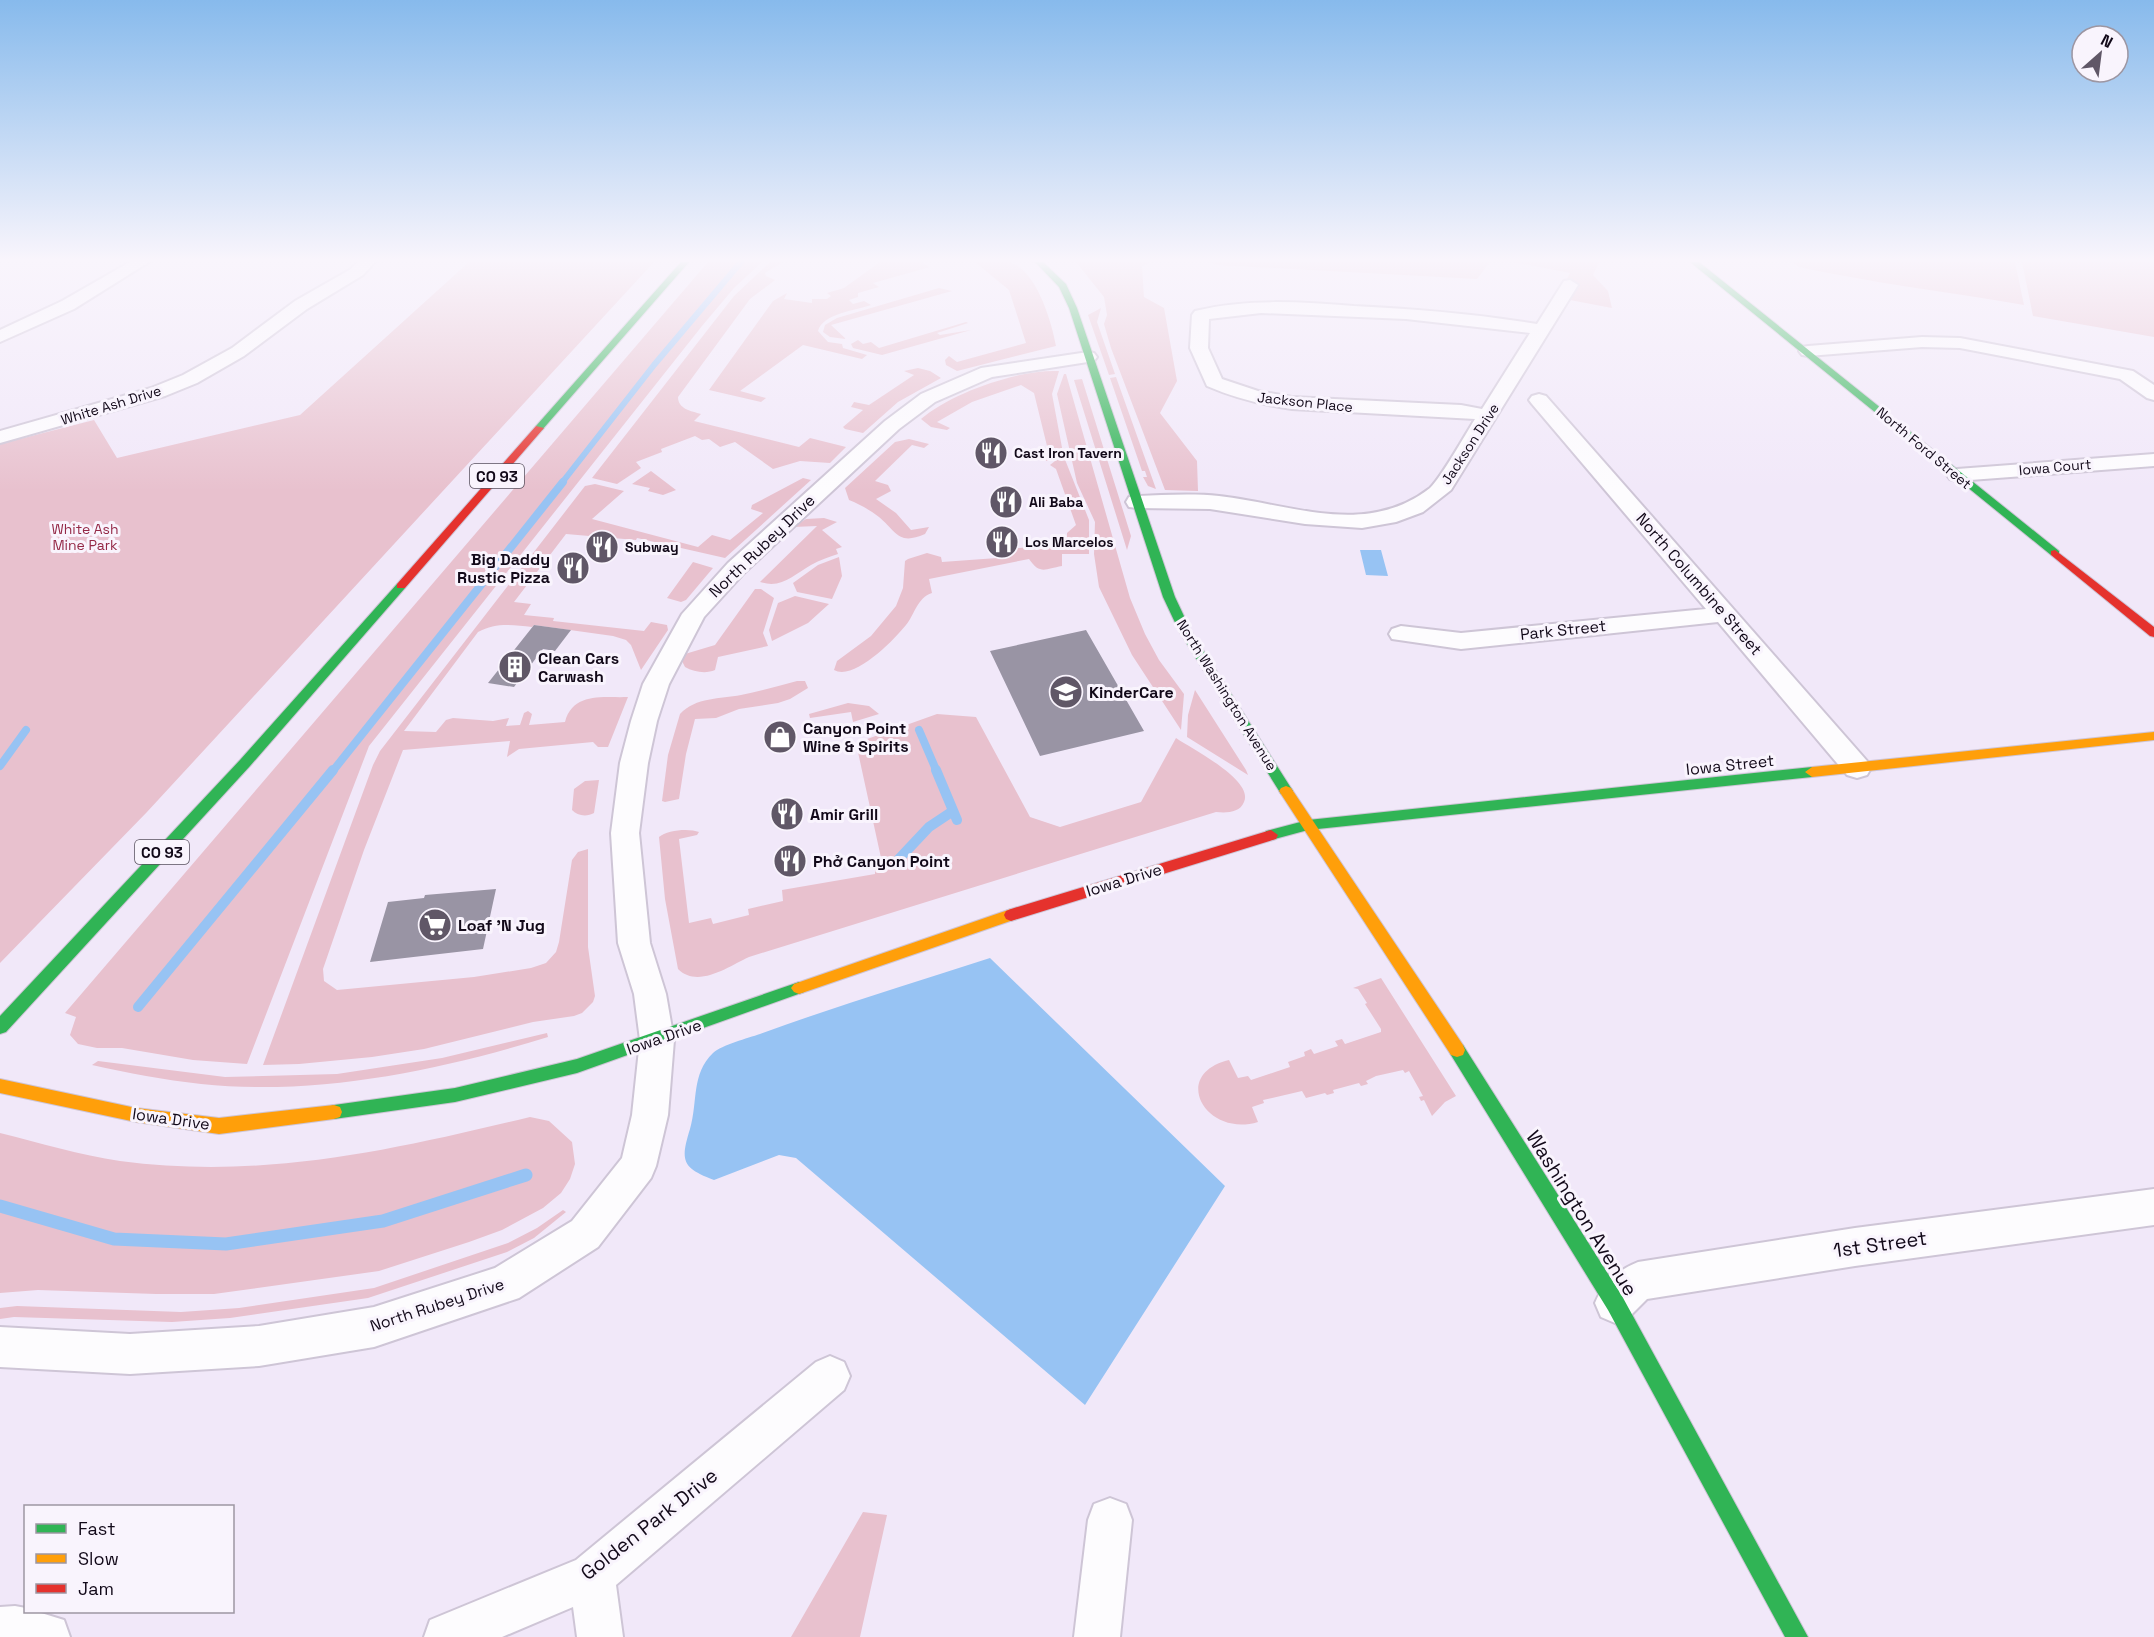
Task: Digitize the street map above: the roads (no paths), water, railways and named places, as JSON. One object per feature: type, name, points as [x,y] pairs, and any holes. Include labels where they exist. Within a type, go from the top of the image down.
[{"type":"main road","name":"CO 93","points":[[0,1027],[245,763],[619,338]]},
{"type":"main road","name":"North Washington Avenue","points":[[1082,338],[1169,597],[1185,631],[1308,825]]},
{"type":"main road","name":"North Ford Street","points":[[1792,338],[2154,633]]},
{"type":"main road","name":"Iowa Street","points":[[1308,825],[2154,736]]},
{"type":"main road","name":"Iowa Drive","points":[[0,1086],[136,1115],[219,1126],[402,1104],[455,1095],[577,1066],[657,1040],[982,924],[1265,836],[1308,825]]},
{"type":"main road","name":"Washington Avenue","points":[[1308,825],[1432,1011],[1616,1303],[1797,1637]]},
{"type":"street","name":"White Ash Drive","points":[[0,437],[198,382],[256,338]]},
{"type":"street","name":"Jackson Place","points":[[1199,338],[1199,348],[1214,382],[1234,391],[1265,400],[1461,411],[1488,416]]},
{"type":"street","name":"Jackson Drive","points":[[1137,502],[1220,503],[1297,518],[1352,523],[1393,516],[1424,505],[1440,490],[1537,338]]},
{"type":"street","points":[[1808,351],[1922,342],[1960,343],[2126,375],[2151,390]]},
{"type":"street","name":"North Rubey Drive","points":[[0,1347],[130,1353],[259,1346],[375,1327],[505,1284],[585,1234],[638,1166],[650,1115],[657,1040],[650,994],[634,943],[625,833],[634,763],[644,721],[656,684],[694,614],[744,561],[892,425],[928,398],[988,372],[1088,357]]},
{"type":"street","name":"North Columbine Street","points":[[1539,400],[1857,768]]},
{"type":"street","name":"Iowa Court","points":[[1957,475],[2154,460]]},
{"type":"street","name":"Park Street","points":[[1401,634],[1461,641],[1725,614]]},
{"type":"street","name":"1st Street","points":[[1616,1303],[1638,1281],[1855,1247],[2154,1207]]},
{"type":"street","name":"Golden Park Drive","points":[[447,1637],[592,1575],[830,1376]]},
{"type":"street","points":[[1097,1637],[1110,1520]]},
{"type":"street","points":[[592,1575],[600,1637]]},
{"type":"street","points":[[0,1630],[15,1629],[47,1637]]},
{"type":"water","points":[[1360,550],[1381,550],[1388,576],[1366,575]]},
{"type":"water","points":[[990,958],[1225,1186],[1085,1405],[796,1158],[779,1155],[714,1180],[695,1171],[686,1162],[685,1149],[698,1079],[706,1061],[717,1050],[817,1014]]},
{"type":"waterway","points":[[561,484],[676,338]]},
{"type":"waterway","points":[[332,772],[563,482]]},
{"type":"waterway","points":[[0,766],[26,730]]},
{"type":"waterway","points":[[919,730],[937,772]]},
{"type":"waterway","points":[[138,1007],[333,770]]},
{"type":"waterway","points":[[936,770],[957,820]]},
{"type":"waterway","points":[[897,861],[929,827],[953,811]]},
{"type":"waterway","points":[[0,1206],[114,1239],[226,1244],[383,1221],[526,1175]]},
{"type":"place","name":"Cast Iron Tavern","points":[[991,453]]},
{"type":"place","name":"Ali Baba","points":[[1006,502]]},
{"type":"place","name":"Los Marcelos","points":[[1002,542]]},
{"type":"place","name":"Subway","points":[[602,547]]},
{"type":"place","name":"Big Daddy Rustic Pizza","points":[[573,568]]},
{"type":"place","name":"Clean Cars Carwash","points":[[515,667]]},
{"type":"place","name":"KinderCare","points":[[1066,692]]},
{"type":"place","name":"Canyon Point Wine & Spirits","points":[[780,737]]},
{"type":"place","name":"Amir Grill","points":[[787,814]]},
{"type":"place","name":"Phở Canyon Point","points":[[790,861]]},
{"type":"place","name":"Loaf 'N Jug","points":[[435,925]]},
{"type":"park label","name":"White Ash Mine Park","points":[[85,538]]}]
